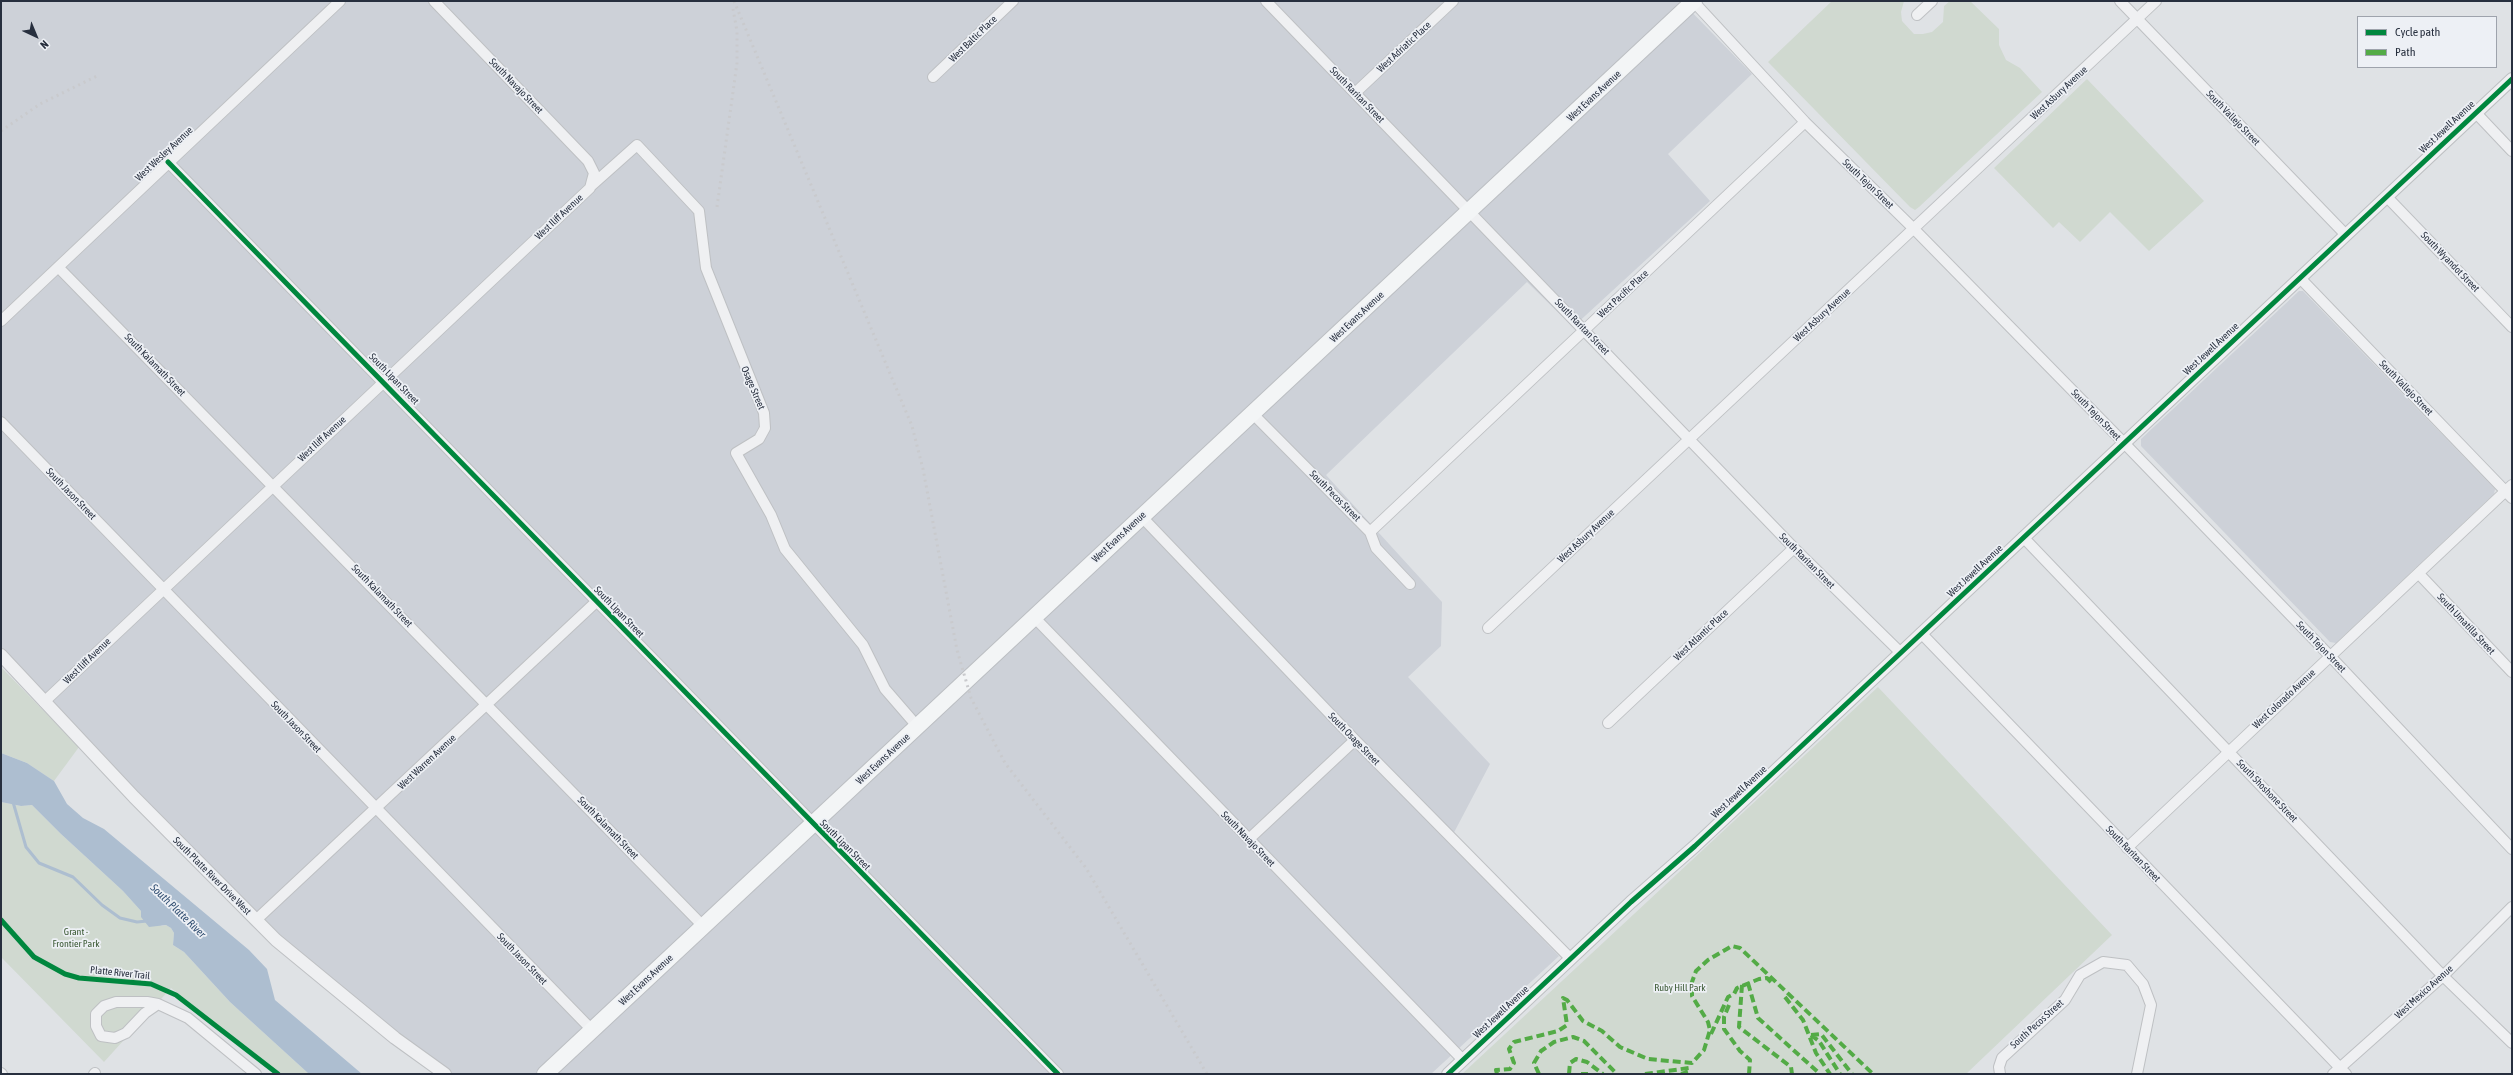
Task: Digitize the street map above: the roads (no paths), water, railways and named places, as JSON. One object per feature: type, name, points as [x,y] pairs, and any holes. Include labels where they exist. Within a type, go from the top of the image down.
[{"type":"main road","name":"West Evans Avenue","points":[[545,1074],[1141,516],[1470,212],[1693,1]]},
{"type":"street","name":"West Wesley Avenue","points":[[1,321],[340,1]]},
{"type":"street","name":"South Navajo Street","points":[[434,1],[588,160],[594,173]]},
{"type":"street","name":"West Baltic Place","points":[[934,77],[1013,1]]},
{"type":"street","name":"South Raritan Street","points":[[1266,1],[1794,548],[1900,652]]},
{"type":"street","name":"West Adriatic Place","points":[[1355,93],[1453,1]]},
{"type":"street","name":"South Tejon Street","points":[[1693,1],[1805,122],[1914,229],[2124,443],[2330,656],[2512,849]]},
{"type":"street","points":[[1917,15],[1932,1]]},
{"type":"street","name":"South Vallejo Street","points":[[2120,1],[2346,235]]},
{"type":"street","name":"West Asbury Avenue","points":[[1488,628],[2156,1]]},
{"type":"street","name":"West Jewell Avenue","points":[[1448,1074],[1700,841],[2512,79]]},
{"type":"street","points":[[2476,113],[2512,151]]},
{"type":"street","name":"West Pacific Place","points":[[1370,532],[1805,122]]},
{"type":"street","name":"Osage Street","points":[[590,188],[637,145],[699,211],[706,268],[764,413],[765,428],[759,439],[736,453],[771,515],[785,549],[863,644],[885,689],[917,726]]},
{"type":"street","name":"South Lipan Street","points":[[168,162],[812,824],[1058,1074]]},
{"type":"street","name":"West Iliff Avenue","points":[[44,702],[590,188],[594,173]]},
{"type":"street","name":"South Wyandot Street","points":[[2387,197],[2512,327]]},
{"type":"street","name":"South Kalamath Street","points":[[58,267],[704,926]]},
{"type":"street","name":"South Vallejo Street","points":[[2300,278],[2510,492]]},
{"type":"street","name":"South Pecos Street","points":[[1252,413],[1370,532],[1376,548],[1410,584]]},
{"type":"street","name":"South Jason Street","points":[[1,422],[592,1030]]},
{"type":"street","name":"West Colorado Avenue","points":[[2127,848],[2228,750],[2510,492]]},
{"type":"street","name":"South Osage Street","points":[[1141,516],[1355,740],[1571,959]]},
{"type":"street","name":"South Shoshone Street","points":[[2024,537],[2443,976],[2512,1043]]},
{"type":"street","name":"West Atlantic Place","points":[[1608,723],[1794,548]]},
{"type":"street","name":"South Umatilla Street","points":[[2420,575],[2512,672]]},
{"type":"street","name":"West Warren Avenue","points":[[256,920],[596,602]]},
{"type":"street","name":"South Navajo Street","points":[[1034,617],[1463,1060]]},
{"type":"street","name":"South Raritan Street","points":[[1921,633],[2339,1072]]},
{"type":"street","name":"South Platte River Drive West","points":[[1,655],[134,797],[256,920],[296,956],[395,1038],[445,1074]]},
{"type":"street","points":[[1249,839],[1355,740]]},
{"type":"street","name":"West Mexico Avenue","points":[[2339,1072],[2443,976],[2512,907]]},
{"type":"street","name":"South Pecos Street","points":[[2000,1074],[2002,1058],[2065,1000],[2080,975],[2103,962],[2127,965],[2143,984],[2151,1005],[2137,1074]]},
{"type":"street","points":[[158,1004],[145,1013],[126,1033],[115,1038],[102,1036],[96,1026],[96,1014],[107,1005],[147,1002],[158,1004],[188,1018],[256,1074]]},
{"type":"water","name":"South Platte River","points":[[1,753],[27,763],[54,781],[67,804],[83,818],[104,829],[249,950],[267,969],[275,1000],[362,1074],[309,1074],[230,1002],[184,952],[173,945],[174,933],[171,928],[166,925],[149,927],[141,917],[141,911],[123,891],[32,805],[21,806],[1,802]]},
{"type":"waterway","points":[[13,802],[26,847],[39,863],[73,877],[102,905],[120,918],[137,922],[147,921]]},
{"type":"railway","points":[[734,1],[912,426],[923,469],[957,650],[971,698],[1005,763],[1086,868],[1207,1074]]},
{"type":"railway","points":[[717,207],[737,63],[737,31],[733,9]]},
{"type":"railway","points":[[1,131],[40,104],[99,75]]},
{"type":"park label","name":"Grant - Frontier Park","points":[[76,938]]},
{"type":"park label","name":"Ruby Hill Park","points":[[1680,988]]}]
